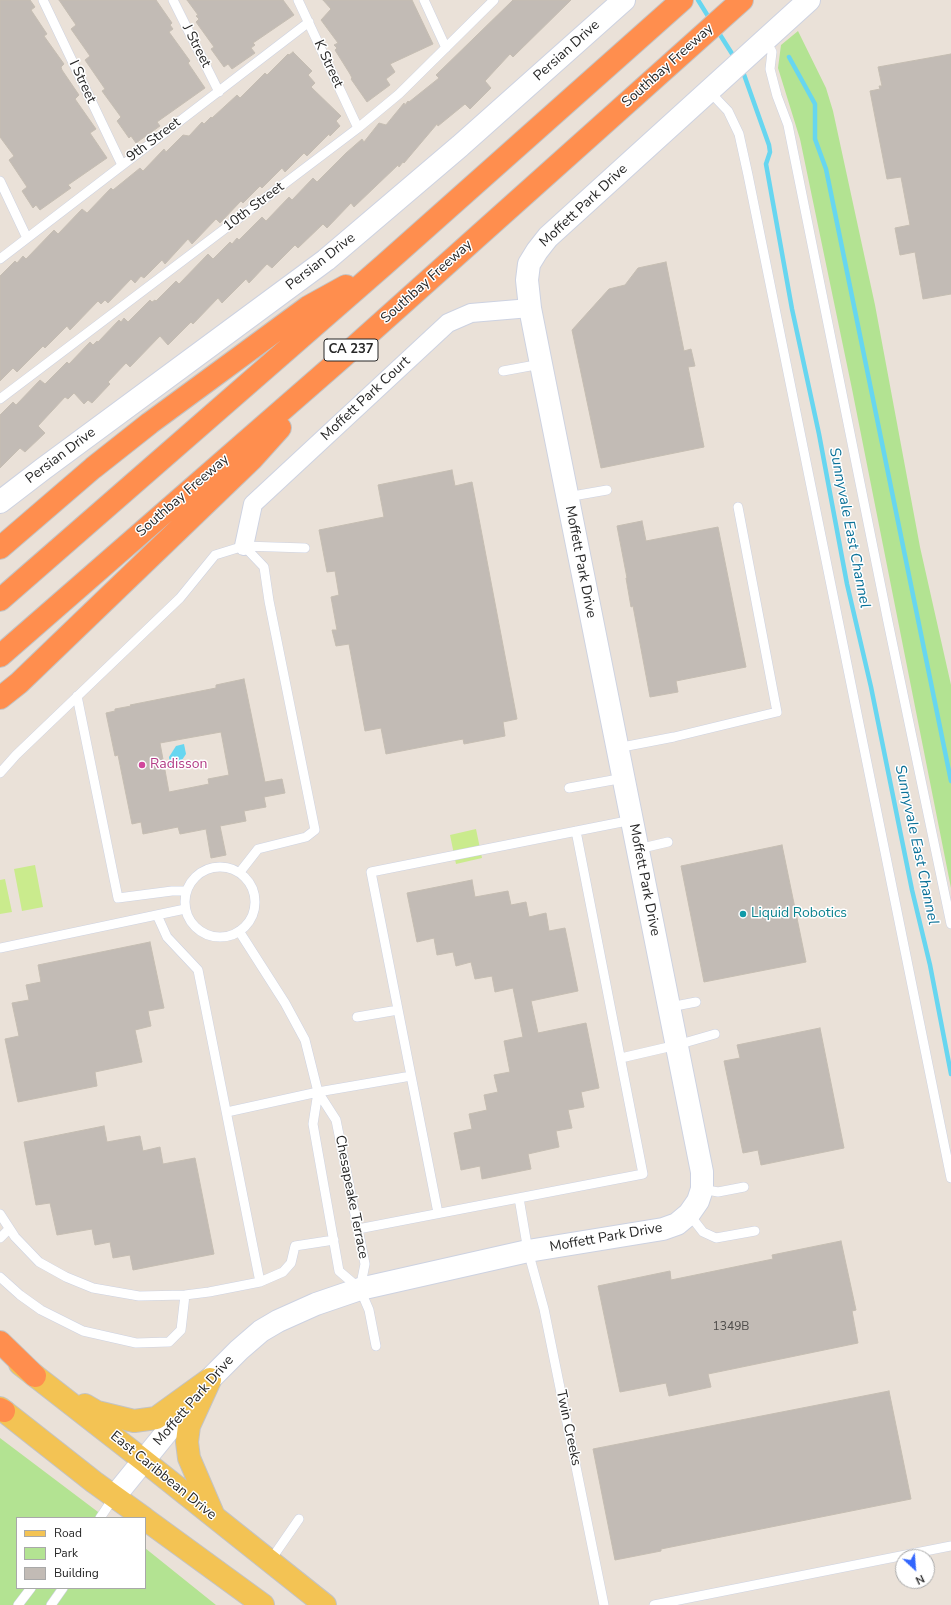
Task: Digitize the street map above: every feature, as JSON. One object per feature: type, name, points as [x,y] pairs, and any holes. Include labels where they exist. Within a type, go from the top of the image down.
[{"type":"highway","name":"CA 237","points":[[0,600],[384,265],[680,2]]},
{"type":"highway","name":"Southbay Freeway","points":[[0,656],[344,356],[739,2]]},
{"type":"highway","points":[[0,548],[93,468],[162,414],[308,307],[384,265]]},
{"type":"highway","points":[[0,698],[19,683],[253,458],[344,356]]},
{"type":"highway","points":[[0,710],[19,683]]},
{"type":"highway","points":[[0,1342],[35,1376]]},
{"type":"main road","name":"East Caribbean Drive","points":[[0,1349],[143,1460],[325,1605]]},
{"type":"main road","points":[[35,1376],[97,1412],[134,1421],[156,1418],[210,1379]]},
{"type":"main road","points":[[210,1379],[189,1426],[187,1442],[189,1458],[214,1517]]},
{"type":"main road","points":[[2,1410],[114,1497],[143,1517]]},
{"type":"main road","points":[[146,1519],[263,1605]]},
{"type":"street","name":"Persian Drive","points":[[0,502],[326,260],[460,146],[624,0]]},
{"type":"street","name":"Moffett Park Drive","points":[[114,1497],[210,1379],[239,1350],[261,1331],[272,1324],[316,1304],[360,1289],[528,1251],[663,1229],[677,1224],[689,1214],[698,1201],[702,1189],[702,1172],[567,497],[530,308],[527,280],[530,264],[537,251],[548,237],[809,0]]},
{"type":"street","name":"Moffett Park Court","points":[[244,546],[253,504],[448,323],[471,313],[530,308]]},
{"type":"lane","name":"I Street","points":[[43,0],[122,165]]},
{"type":"lane","name":"J Street","points":[[173,0],[219,92]]},
{"type":"lane","name":"K Street","points":[[298,0],[358,128]]},
{"type":"lane","points":[[424,0],[446,48]]},
{"type":"lane","name":"10th Street","points":[[0,399],[358,128],[399,94],[494,0]]},
{"type":"lane","name":"9th Street","points":[[0,259],[309,22]]},
{"type":"lane","points":[[763,42],[772,52],[770,69],[777,96],[788,125],[888,622],[951,924]]},
{"type":"lane","points":[[714,85],[739,134],[748,175],[951,1178]]},
{"type":"lane","points":[[0,181],[27,238]]},
{"type":"lane","points":[[503,371],[541,364]]},
{"type":"lane","points":[[567,497],[607,490]]},
{"type":"lane","points":[[617,748],[674,737],[777,712],[738,507]]},
{"type":"lane","points":[[240,872],[258,849],[306,838],[315,830],[264,567],[244,546]]},
{"type":"lane","points":[[0,773],[16,755],[180,598],[214,555],[244,546],[305,548]]},
{"type":"lane","points":[[77,696],[118,898],[172,891],[186,891]]},
{"type":"lane","points":[[569,788],[624,778]]},
{"type":"lane","points":[[438,1214],[371,872],[632,820]]},
{"type":"lane","points":[[358,1229],[644,1174],[576,831]]},
{"type":"lane","points":[[638,849],[668,842]]},
{"type":"lane","points":[[224,867],[240,872],[248,880],[254,890],[255,902],[253,914],[248,924],[239,932],[228,936],[217,937],[206,934],[196,928],[189,920],[185,909],[184,900],[186,891],[191,881],[198,873],[208,868],[224,867]]},
{"type":"lane","points":[[0,948],[185,909]]},
{"type":"lane","points":[[157,915],[167,937],[198,970],[260,1282]]},
{"type":"lane","name":"Chesapeake Terrace","points":[[239,932],[285,1002],[305,1040],[318,1092],[336,1120],[365,1264],[360,1289],[339,1271],[313,1124],[318,1092]]},
{"type":"lane","points":[[670,1007],[696,1002]]},
{"type":"lane","points":[[357,1017],[398,1010]]},
{"type":"lane","points":[[620,1058],[677,1045],[715,1034]]},
{"type":"lane","points":[[227,1112],[318,1092],[411,1076]]},
{"type":"lane","points":[[702,1189],[718,1192],[744,1187]]},
{"type":"lane","name":"Twin Creeks","points":[[519,1198],[528,1251],[544,1310],[604,1605]]},
{"type":"lane","points":[[0,1214],[15,1238],[39,1262],[66,1277],[92,1288],[139,1296],[185,1296],[260,1282],[283,1272],[291,1264],[295,1246],[334,1240]]},
{"type":"lane","points":[[689,1214],[704,1232],[716,1238],[755,1231]]},
{"type":"lane","points":[[0,1238],[9,1229]]},
{"type":"lane","points":[[0,1277],[20,1295],[42,1310],[83,1331],[136,1344],[169,1342],[181,1330],[185,1296]]},
{"type":"lane","points":[[360,1289],[369,1310],[376,1346]]},
{"type":"lane","points":[[101,1517],[114,1497]]},
{"type":"lane","points":[[270,1561],[299,1519]]},
{"type":"lane","points":[[654,1605],[951,1546]]},
{"type":"lane","points":[[18,1605],[30,1589]]},
{"type":"lane","points":[[51,1605],[62,1589]]},
{"type":"green space","points":[[798,31],[826,88],[833,111],[875,305],[920,547],[951,685],[951,888],[852,389],[800,139],[778,68],[781,45]]},
{"type":"green space","points":[[476,829],[482,858],[456,864],[450,835]]},
{"type":"green space","points":[[35,865],[43,907],[22,911],[14,869]]},
{"type":"green space","points":[[5,879],[12,912],[0,914],[0,880]]},
{"type":"green space","points":[[0,1438],[105,1517],[16,1517],[16,1589],[146,1589],[146,1549],[216,1605],[0,1605]]},
{"type":"water","points":[[184,744],[186,754],[180,763],[170,765],[169,757],[176,746]]},
{"type":"building","points":[[0,0],[30,0],[35,7],[31,10],[47,34],[44,36],[64,64],[61,67],[62,70],[79,95],[75,99],[96,129],[90,133],[107,158],[68,185],[71,188],[40,210],[36,205],[33,208],[22,191],[27,187],[9,160],[14,156],[0,137]]},
{"type":"building","points":[[59,0],[156,0],[172,23],[170,25],[173,29],[169,32],[190,61],[188,63],[205,88],[157,122],[160,126],[136,143],[131,136],[129,138],[117,121],[121,117],[102,91],[105,89],[85,60],[90,56],[71,29],[76,25]]},
{"type":"building","points":[[187,0],[283,0],[294,15],[253,43],[255,45],[251,48],[255,53],[232,69],[228,64],[224,67],[211,49],[214,47],[196,22],[199,19],[196,16],[198,15]]},
{"type":"building","points":[[323,0],[412,0],[433,44],[390,64],[395,72],[386,79],[390,85],[367,102],[351,79],[350,74],[335,50],[337,48],[334,45],[338,43],[321,20],[331,9]]},
{"type":"building","points":[[513,0],[571,0],[513,57],[510,54],[485,81],[491,88],[470,109],[465,104],[438,126],[437,124],[404,163],[403,162],[399,167],[398,165],[354,207],[351,203],[327,228],[323,224],[298,248],[295,245],[272,268],[267,264],[249,283],[246,279],[222,303],[218,298],[193,324],[191,322],[168,345],[160,336],[130,367],[126,363],[108,382],[110,384],[92,403],[88,400],[84,404],[74,393],[68,399],[65,397],[38,426],[45,433],[25,452],[20,448],[0,468],[0,415],[13,402],[16,405],[40,380],[45,384],[67,362],[69,364],[90,342],[93,345],[97,341],[98,342],[119,320],[121,322],[124,318],[128,322],[150,300],[152,302],[155,300],[156,301],[176,281],[179,284],[208,254],[213,259],[230,242],[232,244],[237,238],[239,240],[262,217],[266,221],[289,197],[292,200],[313,178],[317,182],[362,139],[364,142],[379,123],[386,125],[404,103],[405,105],[408,101],[409,102],[439,78],[436,75]]},
{"type":"building","points":[[293,52],[312,71],[308,75],[315,83],[311,87],[341,116],[336,121],[340,126],[330,136],[329,134],[307,156],[304,153],[285,172],[282,168],[262,188],[260,186],[243,203],[241,201],[220,223],[216,219],[192,244],[188,239],[165,264],[162,260],[144,278],[141,276],[135,283],[131,279],[108,303],[105,300],[101,304],[98,301],[70,330],[67,326],[45,348],[43,346],[17,372],[13,368],[0,381],[0,276],[15,261],[17,263],[23,256],[26,259],[54,230],[58,234],[82,209],[87,213],[111,188],[113,190],[140,168],[143,171],[164,149],[166,152],[183,135],[189,136],[202,122],[204,124],[211,117],[212,118],[237,95],[240,98],[265,73],[267,75],[288,54],[289,55]]},
{"type":"building","points":[[951,54],[951,294],[923,299],[915,252],[900,255],[895,228],[910,225],[901,177],[887,179],[870,91],[880,89],[879,86],[882,86],[878,67]]},
{"type":"building","points":[[666,262],[684,351],[691,349],[695,366],[688,367],[704,447],[601,468],[572,330],[609,289],[625,285],[638,268]]},
{"type":"building","points":[[452,470],[455,486],[472,482],[517,719],[503,722],[505,736],[464,744],[463,739],[386,754],[381,728],[365,731],[349,644],[336,646],[332,630],[337,630],[331,597],[339,595],[335,571],[327,572],[319,530],[384,517],[378,485]]},
{"type":"building","points":[[642,521],[646,541],[718,527],[746,667],[676,681],[678,692],[650,697],[633,606],[631,607],[617,526]]},
{"type":"building","name":"Radisson","points":[[244,679],[265,782],[282,779],[285,793],[264,797],[266,807],[244,811],[246,821],[220,826],[226,855],[211,858],[206,829],[180,834],[178,827],[143,834],[141,822],[132,824],[118,755],[115,756],[106,713],[115,711],[115,709],[131,706],[130,705],[216,688],[216,685]],"holes":[[[221,732],[229,775],[208,779],[209,784],[169,792],[160,743]]]},
{"type":"building","name":"Liquid Robotics","points":[[782,845],[806,962],[704,982],[681,866]]},
{"type":"building","points":[[472,880],[475,897],[508,891],[511,905],[526,902],[529,917],[546,913],[549,931],[565,928],[578,991],[531,1001],[538,1033],[586,1023],[599,1088],[581,1092],[584,1107],[568,1110],[572,1128],[556,1131],[559,1147],[528,1154],[531,1169],[482,1179],[480,1166],[461,1170],[454,1133],[472,1129],[469,1114],[487,1110],[484,1095],[498,1092],[494,1075],[510,1072],[504,1041],[523,1037],[513,988],[495,992],[492,976],[475,979],[471,962],[456,966],[453,952],[437,955],[434,938],[417,942],[407,893]]},
{"type":"building","points":[[150,942],[164,1008],[148,1011],[151,1026],[135,1030],[142,1062],[95,1072],[97,1086],[18,1102],[5,1039],[19,1036],[12,1003],[29,1000],[26,985],[41,982],[38,965]]},
{"type":"building","points":[[820,1028],[844,1148],[761,1165],[758,1150],[743,1153],[724,1061],[740,1058],[737,1045]]},
{"type":"building","points":[[104,1126],[107,1142],[140,1136],[143,1151],[160,1147],[163,1164],[195,1158],[214,1254],[133,1270],[130,1255],[113,1258],[110,1242],[95,1245],[92,1229],[57,1235],[50,1203],[36,1205],[24,1142]]},
{"type":"building","points":[[841,1241],[856,1310],[852,1311],[858,1343],[708,1374],[711,1387],[669,1396],[666,1383],[620,1392],[598,1286],[670,1271],[671,1280],[773,1259],[772,1255]]},
{"type":"building","points":[[889,1391],[911,1499],[661,1549],[661,1551],[615,1560],[593,1449]]},
{"type":"waterway","name":"Sunnyvale East Channel","points":[[698,0],[711,21]]},
{"type":"waterway","name":"Sunnyvale East Channel","points":[[717,30],[736,60]]},
{"type":"waterway","points":[[789,57],[815,104],[815,139],[826,169],[951,781]]},
{"type":"waterway","name":"Sunnyvale East Channel","points":[[742,69],[769,145],[770,152],[766,164],[792,309],[819,434],[847,584],[871,687],[912,890],[930,965],[951,1074]]},
{"type":"place","name":"Radisson","points":[[142,765]]},
{"type":"place","name":"Liquid Robotics","points":[[743,914]]}]
